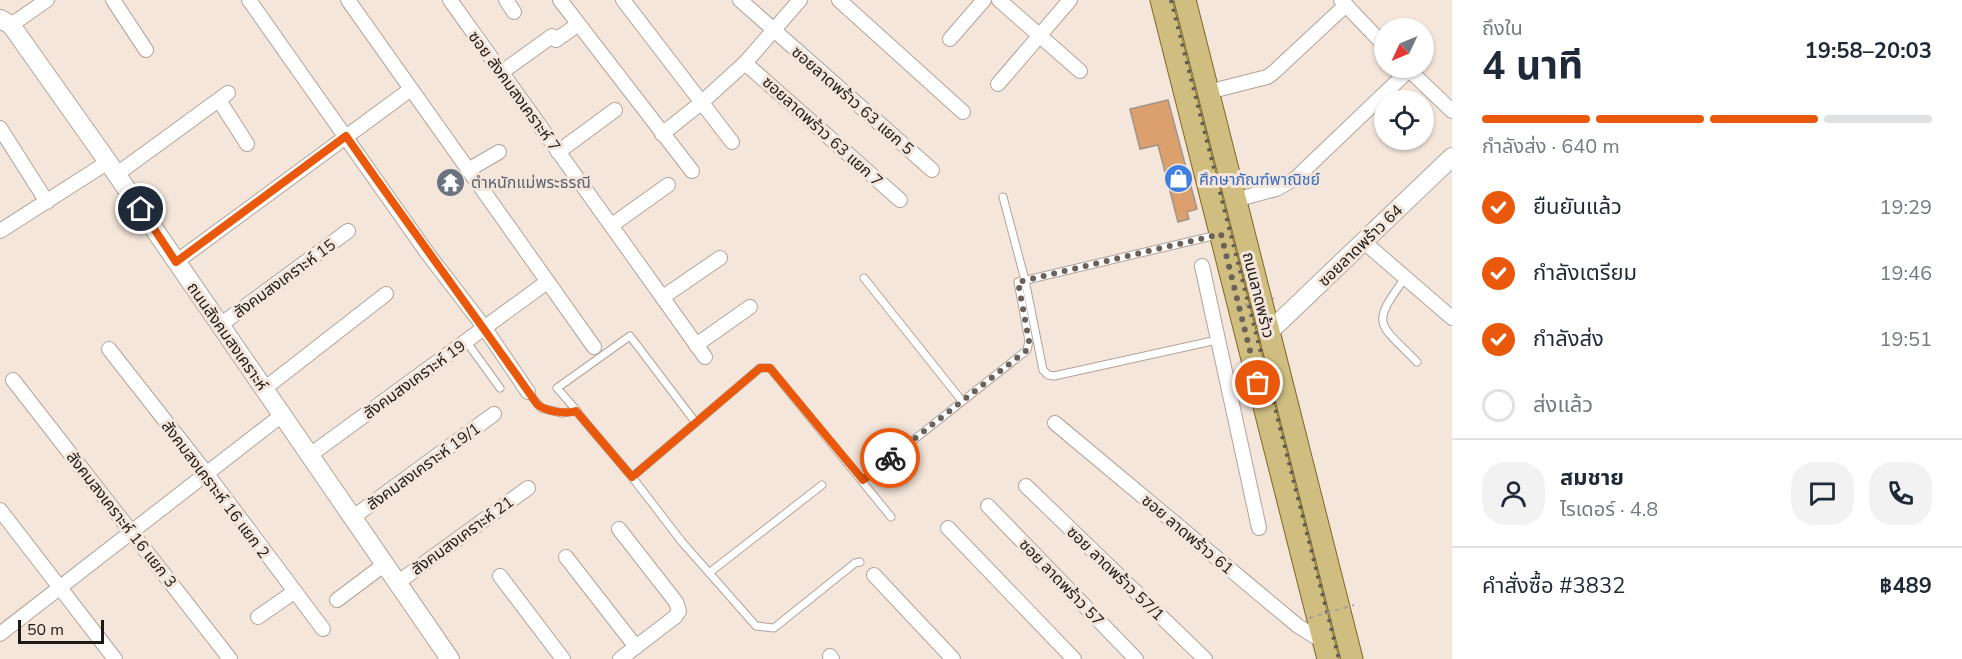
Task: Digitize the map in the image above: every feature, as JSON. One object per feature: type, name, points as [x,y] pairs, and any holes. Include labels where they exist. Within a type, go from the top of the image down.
[{"type":"main road","name":"ถนนลาดพร้าว","points":[[1161,0],[1326,651]]},
{"type":"main road","name":"ถนนลาดพร้าว","points":[[1185,0],[1352,659]]},
{"type":"main road","name":"ถนนสังคมสงเคราะห์","points":[[5,22],[112,168],[450,659]]},
{"type":"main road","name":"ซอยลาดพร้าว 64","points":[[1269,333],[1452,157]]},
{"type":"main road","points":[[1247,339],[1269,333]]},
{"type":"street","points":[[5,22],[47,0]]},
{"type":"street","points":[[113,0],[146,50]]},
{"type":"street","points":[[249,0],[428,254],[484,327],[528,392]]},
{"type":"street","points":[[348,0],[594,347]]},
{"type":"street","points":[[560,0],[577,25],[692,171]]},
{"type":"street","points":[[623,0],[732,142]]},
{"type":"street","name":"ซอยลาดพร้าว 63 แยก 5","points":[[740,0],[932,170]]},
{"type":"street","points":[[662,134],[745,63],[800,0]]},
{"type":"street","points":[[839,0],[963,112]]},
{"type":"street","points":[[950,39],[984,0]]},
{"type":"street","points":[[999,0],[1080,71]]},
{"type":"street","points":[[998,84],[1070,0]]},
{"type":"street","name":"ซอย สังคมสงเคราะห์ 7","points":[[455,2],[558,152],[705,357]]},
{"type":"street","points":[[1208,92],[1273,74],[1343,3],[1374,35]]},
{"type":"street","points":[[502,72],[552,36],[556,40],[577,25]]},
{"type":"street","name":"ซอยลาดพร้าว 63 แยก 7","points":[[745,63],[900,200]]},
{"type":"street","points":[[1235,200],[1276,189],[1296,178],[1399,78]]},
{"type":"street","points":[[1417,78],[1452,111]]},
{"type":"street","points":[[176,262],[411,89]]},
{"type":"street","points":[[0,231],[47,202],[112,168],[224,96],[247,144]]},
{"type":"street","points":[[558,152],[615,110]]},
{"type":"street","points":[[0,128],[47,202]]},
{"type":"street","points":[[468,170],[499,152]]},
{"type":"street","points":[[612,225],[668,185]]},
{"type":"street","name":"สังคมสงเคราะห์ 15","points":[[220,326],[348,231]]},
{"type":"street","points":[[1364,242],[1452,318]]},
{"type":"street","points":[[663,297],[720,258]]},
{"type":"street","points":[[1202,266],[1258,528]]},
{"type":"street","name":"สังคมสงเคราะห์ 19","points":[[310,455],[547,282]]},
{"type":"street","points":[[264,389],[386,294]]},
{"type":"street","points":[[696,345],[750,308]]},
{"type":"street","name":"สังคมสงเคราะห์ 16 แยก 2","points":[[109,349],[207,474],[323,629]]},
{"type":"street","name":"สังคมสงเคราะห์ 16 แยก 3","points":[[13,380],[230,659]]},
{"type":"street","name":"สังคมสงเคราะห์ 19/1","points":[[352,518],[494,414]]},
{"type":"street","points":[[0,634],[282,415]]},
{"type":"street","name":"ซอย ลาดพร้าว 61","points":[[1055,423],[1326,651]]},
{"type":"street","name":"ซอย ลาดพร้าว 57/1","points":[[1026,486],[1205,659]]},
{"type":"street","name":"สังคมสงเคราะห์ 21","points":[[397,583],[528,488]]},
{"type":"street","name":"ซอย ลาดพร้าว 57","points":[[988,506],[1136,659]]},
{"type":"street","points":[[0,510],[115,659]]},
{"type":"street","points":[[948,528],[1074,659]]},
{"type":"street","points":[[619,529],[676,602],[679,611],[620,659]]},
{"type":"street","points":[[566,557],[636,647]]},
{"type":"street","points":[[337,600],[385,564]]},
{"type":"street","points":[[874,575],[953,659]]},
{"type":"street","points":[[500,576],[562,659]]},
{"type":"street","points":[[258,617],[294,592]]},
{"type":"lane","points":[[1003,197],[1025,280],[1042,370],[1048,375],[1054,376],[1217,340]]},
{"type":"lane","points":[[863,480],[1027,350],[1029,341],[1018,282],[1221,234]]},
{"type":"lane","points":[[864,278],[962,401]]},
{"type":"lane","points":[[1406,278],[1384,307],[1381,321],[1386,330],[1417,362]]},
{"type":"lane","points":[[696,423],[630,336],[557,388],[709,573],[756,626],[774,628],[855,563],[860,562]]},
{"type":"lane","points":[[466,340],[500,388]]},
{"type":"lane","points":[[632,477],[760,368],[770,368],[891,517]]},
{"type":"lane","points":[[528,392],[541,408],[562,413],[578,412]]},
{"type":"lane","points":[[709,573],[822,485]]},
{"type":"path","points":[[1236,307],[1274,298]]},
{"type":"path","points":[[1309,618],[1354,605]]},
{"type":"building","name":"ศึกษาภัณฑ์พาณิชย์","points":[[1168,100],[1197,209],[1187,212],[1189,219],[1178,222],[1158,145],[1140,149],[1130,109]]},
{"type":"railway","points":[[1171,0],[1339,659]]},
{"type":"way so far","points":[[890,458],[1027,350],[1029,341],[1018,282],[1221,234],[1258,383]]},
{"type":"place","name":"ศึกษาภัณฑ์พาณิชย์","points":[[1178,179]]},
{"type":"place","name":"ตำหนักแม่พระธรณี","points":[[450,182]]},
{"type":"route","points":[[141,209],[176,262],[346,136],[537,404],[541,408],[562,413],[576,411],[632,477],[764,367],[770,368],[863,480],[890,458]]}]
